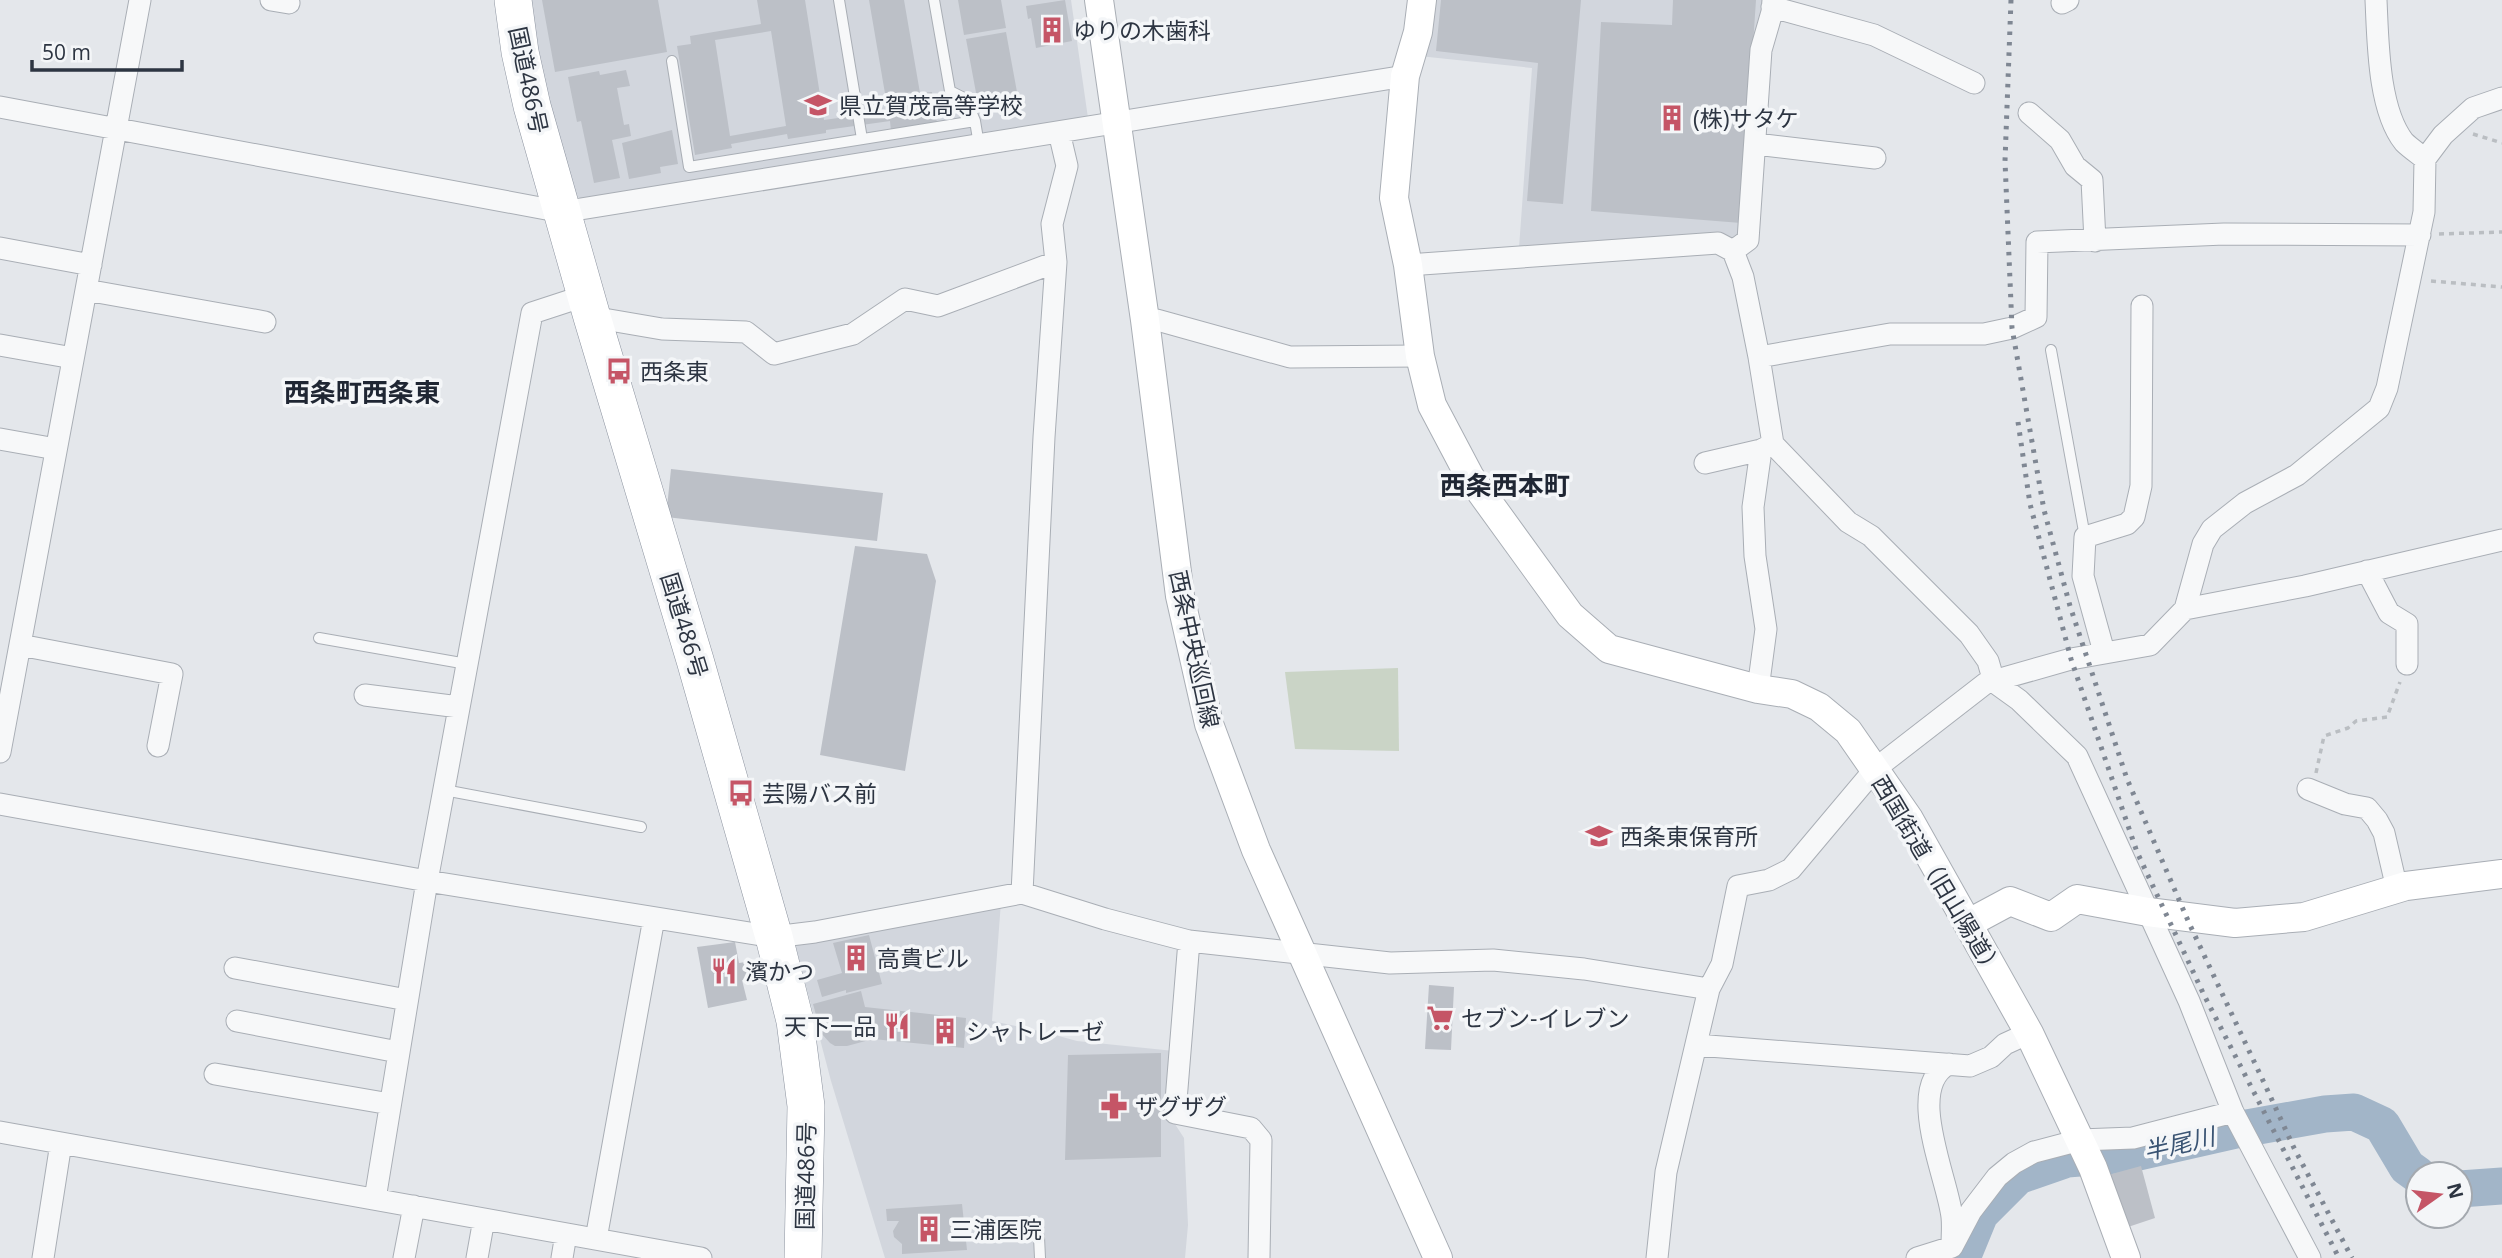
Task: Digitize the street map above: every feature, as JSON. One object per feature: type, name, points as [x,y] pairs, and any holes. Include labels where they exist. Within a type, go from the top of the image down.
[{"type":"highway","name":"国道486号","points":[[513,0],[520,52],[532,106],[695,660],[774,937],[795,1021],[806,1106],[803,1258]]},
{"type":"street","points":[[0,752],[140,0]]},
{"type":"street","name":"西条中央巡回線","points":[[1099,0],[1145,320],[1180,596],[1209,724],[1256,849],[1438,1258]]},
{"type":"street","name":"西国街道（旧山陽道）","points":[[1422,0],[1418,32],[1405,76],[1394,198],[1408,265],[1420,356],[1432,405],[1469,477],[1570,615],[1609,649],[1758,690],[1792,694],[1819,707],[1848,732],[1909,818],[2028,1033],[2093,1168],[2126,1258]]},
{"type":"street","points":[[2376,0],[2390,117],[2405,143],[2425,159]]},
{"type":"street","points":[[1733,251],[1748,240],[1761,50],[1772,3],[1874,35],[1974,83]]},
{"type":"street","points":[[0,107],[562,212],[1405,76]]},
{"type":"street","points":[[1657,1258],[1665,1172],[1709,989],[1722,964],[1738,886],[1769,880],[1791,869],[1875,769],[1986,683],[2071,659],[2150,645],[2185,609],[2203,544],[2212,529],[2245,503],[2297,475],[2379,408],[2387,388],[2420,235],[2424,212],[2425,159],[2433,146],[2473,108],[2502,98]]},
{"type":"street","points":[[2029,113],[2060,140],[2075,166],[2092,180],[2095,241]]},
{"type":"street","points":[[1022,893],[1044,437],[1056,262],[1052,224],[1067,166],[1059,132]]},
{"type":"street","points":[[1756,144],[1875,158]]},
{"type":"street","points":[[1759,358],[1891,334],[1984,334],[2012,328],[2036,317],[2037,242],[2224,234],[2420,235]]},
{"type":"street","points":[[1408,265],[1718,243],[1733,251],[1743,277],[1759,358],[1767,447],[1753,507],[1755,556],[1766,628],[1758,690]]},
{"type":"street","points":[[0,248],[90,265]]},
{"type":"street","points":[[374,1199],[427,881],[532,313],[589,306],[662,329],[746,332],[775,354],[853,334],[905,299],[938,306],[1056,262]]},
{"type":"street","points":[[86,290],[265,322]]},
{"type":"street","points":[[2104,652],[2083,576],[2085,537],[2127,524],[2134,517],[2141,486],[2142,306]]},
{"type":"street","points":[[1145,320],[1157,320],[1290,357],[1420,356]]},
{"type":"street","points":[[0,345],[74,358]]},
{"type":"street","points":[[0,439],[57,449]]},
{"type":"street","points":[[1705,463],[1767,447]]},
{"type":"street","points":[[1767,447],[1849,522],[1871,536],[1969,634],[1988,661],[1994,682],[2019,700],[2077,756],[2189,1002],[2233,1112],[2309,1258]]},
{"type":"street","points":[[2185,609],[2305,586],[2502,540]]},
{"type":"street","points":[[2367,571],[2389,613],[2407,624],[2407,664]]},
{"type":"street","points":[[20,645],[172,674],[158,746]]},
{"type":"street","points":[[365,695],[459,707]]},
{"type":"street","points":[[2310,790],[2346,804],[2367,808],[2384,834],[2397,889]]},
{"type":"street","points":[[0,804],[427,881],[774,937],[815,932],[1022,893],[1189,941],[1300,951],[1390,963],[1493,960],[1584,969],[1709,989]]},
{"type":"street","points":[[1969,923],[2010,901],[2051,916],[2077,899],[2148,912],[2235,923],[2304,917],[2397,889],[2502,874]]},
{"type":"street","points":[[596,1239],[654,918]]},
{"type":"street","points":[[1189,941],[1175,1113],[1251,1128],[1261,1140],[1259,1258]]},
{"type":"street","points":[[235,968],[407,1000]]},
{"type":"street","points":[[237,1021],[398,1052]]},
{"type":"street","points":[[1696,1045],[1970,1066],[1991,1057],[2005,1044],[2028,1033]]},
{"type":"street","points":[[1949,1064],[1938,1069],[1932,1078],[1930,1091],[1931,1132],[1952,1217],[1952,1247]]},
{"type":"street","points":[[215,1074],[390,1104]]},
{"type":"street","points":[[1917,1258],[1952,1247],[1971,1211],[1997,1177],[2014,1163],[2034,1153],[2080,1140],[2133,1138],[2233,1112]]},
{"type":"street","points":[[0,1132],[701,1258]]},
{"type":"street","points":[[43,1258],[61,1143]]},
{"type":"street","points":[[404,1258],[414,1206]]},
{"type":"street","points":[[477,1258],[484,1219]]},
{"type":"street","points":[[562,1258],[566,1234]]},
{"type":"lane","points":[[839,0],[862,139]]},
{"type":"lane","points":[[934,0],[950,91],[966,99],[975,121],[979,145]]},
{"type":"lane","points":[[672,61],[690,167],[975,121]]},
{"type":"lane","points":[[2051,350],[2085,537]]},
{"type":"lane","points":[[319,638],[467,664]]},
{"type":"lane","points":[[444,789],[641,827]]},
{"type":"lane","points":[[1039,1237],[1040,1258]]},
{"type":"path","points":[[2451,127],[2502,144]]},
{"type":"path","points":[[2420,235],[2502,232]]},
{"type":"path","points":[[2428,281],[2502,287]]},
{"type":"path","points":[[2310,790],[2324,736],[2348,728],[2356,720],[2387,717],[2407,664]]},
{"type":"shaded area","name":"県立賀茂高等学校","points":[[531,0],[1071,0],[1088,118],[587,202],[573,194],[547,92],[534,30]]},
{"type":"shaded area","name":"(株)サタケ","points":[[1428,0],[1766,0],[1738,237],[1519,248],[1532,68],[1419,56]]},
{"type":"shaded area","points":[[1001,902],[992,1021],[1077,1041],[1174,1051],[1173,1121],[1184,1138],[1188,1225],[1185,1258],[885,1258],[831,1081],[794,940]]},
{"type":"green space","points":[[1398,668],[1399,751],[1295,749],[1285,672]]},
{"type":"building","points":[[542,0],[658,0],[667,52],[555,72]]},
{"type":"building","points":[[757,0],[805,0],[824,120],[888,111],[869,0],[904,0],[920,93],[932,92],[937,123],[891,131],[890,121],[826,130],[826,133],[788,139],[787,134],[731,144],[732,148],[695,155],[677,46],[691,44],[690,36],[761,24]],"holes":[[[771,31],[786,126],[730,136],[715,40]]]},
{"type":"building","points":[[958,0],[1001,0],[1006,28],[964,35]]},
{"type":"building","name":"ゆりの木歯科","points":[[1065,0],[1072,41],[1036,48],[1026,6]]},
{"type":"building","points":[[1441,0],[1581,0],[1563,204],[1527,201],[1538,63],[1436,51]]},
{"type":"building","name":"(株)サタケ","points":[[1673,0],[1756,0],[1741,223],[1591,211],[1601,22],[1672,25]]},
{"type":"building","points":[[1006,32],[1017,92],[977,98],[966,39]]},
{"type":"building","points":[[626,70],[630,86],[617,88],[624,125],[629,124],[631,136],[612,140],[620,178],[594,183],[581,121],[577,122],[568,77],[599,71],[600,75]]},
{"type":"building","points":[[672,130],[678,164],[660,167],[661,173],[629,179],[622,143]]},
{"type":"building","points":[[671,469],[883,493],[877,541],[666,517]]},
{"type":"building","points":[[855,546],[927,554],[936,581],[905,771],[820,755]]},
{"type":"building","name":"高貴ビル","points":[[869,935],[882,984],[822,997],[817,980],[842,973],[833,943]]},
{"type":"building","name":"濱かつ","points":[[735,942],[739,963],[746,962],[749,979],[742,980],[747,1000],[708,1008],[697,947]]},
{"type":"building","name":"セブン-イレブン","points":[[1429,985],[1454,987],[1451,1050],[1425,1049]]},
{"type":"building","points":[[861,991],[865,1007],[966,1018],[964,1048],[873,1039],[847,1046],[835,1046],[821,1033],[813,1004]]},
{"type":"building","name":"ザグザグ","points":[[1161,1053],[1161,1157],[1065,1160],[1068,1055]]},
{"type":"building","points":[[2141,1166],[2155,1218],[2125,1228],[2108,1175]]},
{"type":"building","name":"三浦医院","points":[[962,1204],[967,1250],[902,1254],[902,1244],[894,1237],[893,1231],[899,1221],[887,1221],[886,1209]]},
{"type":"waterway","name":"半尾川","points":[[1956,1258],[1964,1253],[1980,1214],[2018,1176],[2067,1159],[2130,1154],[2236,1130],[2325,1114],[2354,1112],[2382,1125],[2404,1162]]},
{"type":"waterway","name":"半尾川","points":[[2474,1188],[2502,1186]]},
{"type":"railway","points":[[2011,0],[2005,161],[2012,328],[2044,510],[2070,606],[2127,779],[2189,923],[2294,1148],[2352,1258]]},
{"type":"railway","points":[[2018,422],[2030,504],[2071,659],[2137,852],[2204,995],[2339,1258]]},
{"type":"place","name":"ゆりの木歯科","points":[[1052,30]]},
{"type":"place","name":"県立賀茂高等学校","points":[[818,105]]},
{"type":"place","name":"(株)サタケ","points":[[1672,118]]},
{"type":"place","name":"西条東","points":[[619,371]]},
{"type":"place","name":"芸陽バス前","points":[[741,793]]},
{"type":"place","name":"西条東保育所","points":[[1599,836]]},
{"type":"place","name":"高貴ビル","points":[[856,958]]},
{"type":"place","name":"濱かつ","points":[[724,971]]},
{"type":"place","name":"セブン-イレブン","points":[[1440,1018]]},
{"type":"place","name":"天下一品","points":[[897,1026]]},
{"type":"place","name":"シャトレーゼ","points":[[945,1031]]},
{"type":"place","name":"ザグザグ","points":[[1114,1106]]},
{"type":"place","name":"三浦医院","points":[[929,1229]]},
{"type":"district","name":"西条町西条東","points":[[362,392]]},
{"type":"district","name":"西条西本町","points":[[1505,485]]}]
